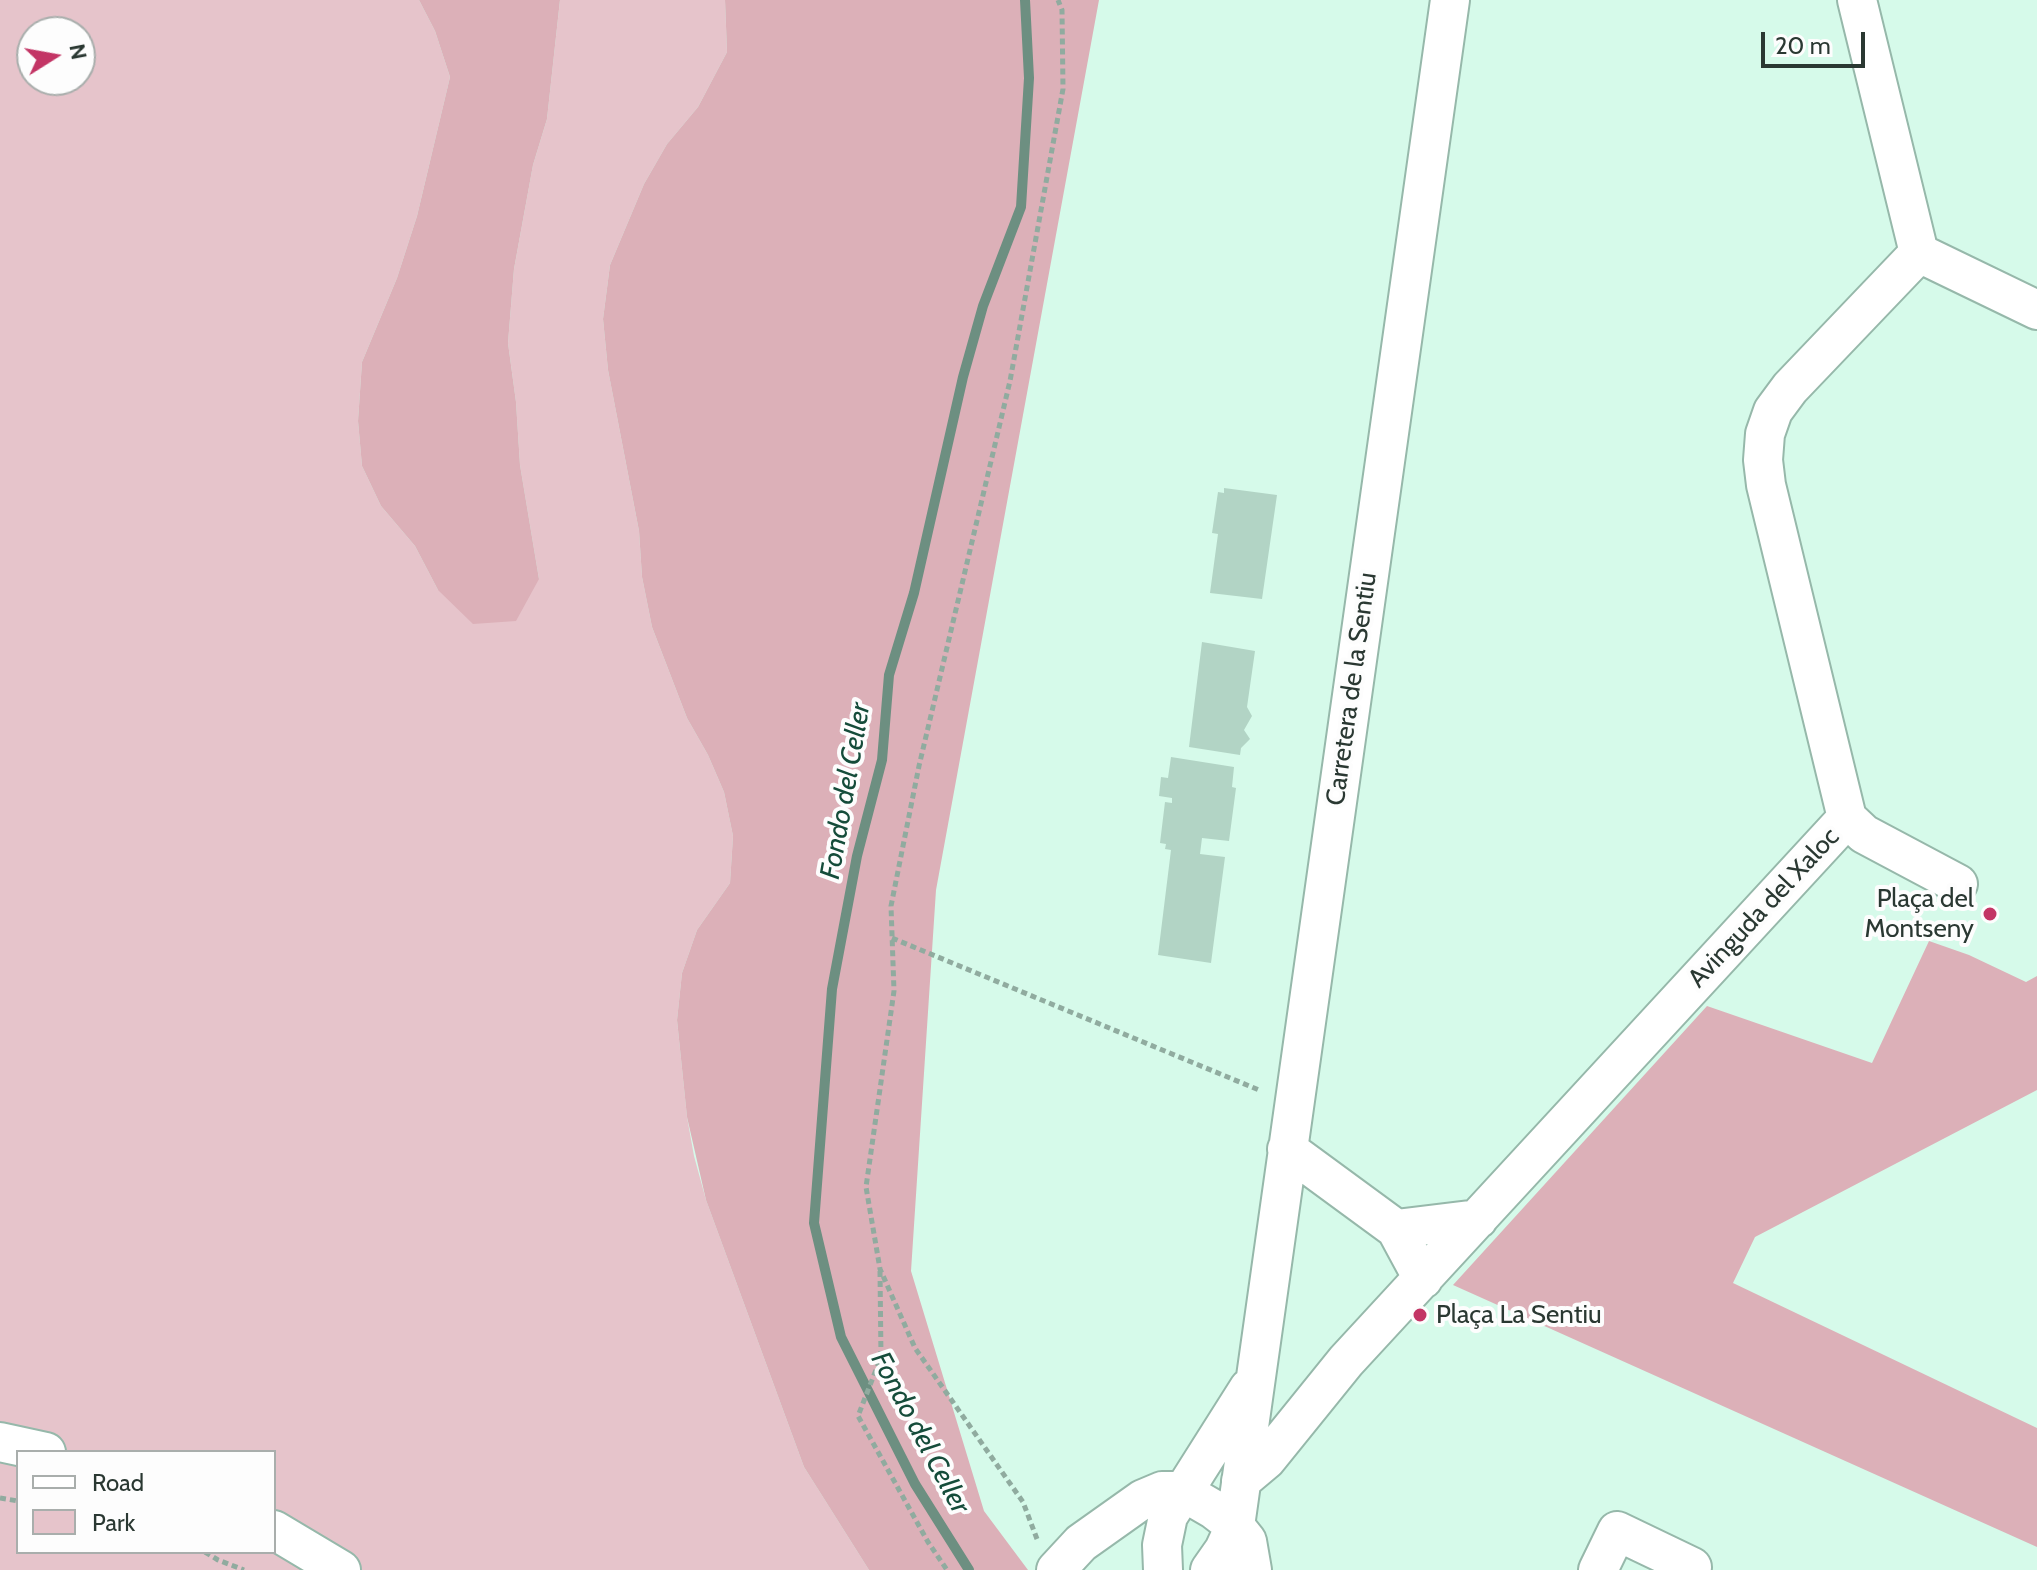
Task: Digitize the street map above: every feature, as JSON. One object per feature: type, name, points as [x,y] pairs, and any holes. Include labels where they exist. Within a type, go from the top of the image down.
[{"type":"street","name":"Carretera de la Sentiu","points":[[1255,1379],[1450,0]]},
{"type":"street","points":[[1857,0],[1919,253],[2037,310]]},
{"type":"street","name":"Avinguda del Xaloc","points":[[1241,1481],[1266,1460],[1346,1361],[1847,818],[1766,485],[1763,460],[1765,434],[1773,411],[1790,388],[1919,253]]},
{"type":"street","points":[[1847,818],[1864,834],[1958,884]]},
{"type":"street","points":[[1287,1149],[1396,1229],[1423,1279]]},
{"type":"street","points":[[1396,1229],[1478,1219]]},
{"type":"street","points":[[1244,1546],[1241,1481],[1255,1379]]},
{"type":"street","points":[[1162,1558],[1168,1516],[1255,1379]]},
{"type":"street","name":"Avinguda del Xaloc","points":[[1244,1546],[1274,1477],[1288,1433]]},
{"type":"street","points":[[0,1442],[37,1450]]},
{"type":"street","points":[[1047,1556],[1081,1543],[1143,1499],[1162,1491],[1182,1491],[1213,1509],[1244,1546]]},
{"type":"street","points":[[276,1531],[341,1570]]},
{"type":"street","points":[[1598,1570],[1617,1531],[1692,1567],[1690,1570]]},
{"type":"street","points":[[1210,1570],[1224,1550],[1244,1546]]},
{"type":"path","points":[[947,1570],[928,1542],[858,1416],[881,1357],[880,1269],[866,1187],[894,991],[891,906],[919,766],[1010,381],[1063,89],[1062,10],[1058,0]]},
{"type":"path","points":[[892,938],[1293,1104]]},
{"type":"path","points":[[880,1269],[915,1348],[1023,1502],[1047,1556]]},
{"type":"path","points":[[208,1554],[244,1570]]},
{"type":"green space","points":[[0,0],[419,0],[435,31],[450,77],[417,216],[397,278],[362,362],[358,421],[362,466],[381,506],[415,546],[438,590],[539,579],[520,465],[508,343],[514,269],[533,165],[547,119],[560,0],[725,0],[727,52],[698,107],[667,144],[644,184],[610,265],[603,319],[608,370],[639,531],[642,577],[652,627],[687,718],[724,792],[733,836],[730,883],[697,930],[682,973],[677,1020],[687,1117],[706,1200],[804,1467],[869,1570],[0,1570]]},
{"type":"shaded area","points":[[419,0],[560,0],[547,119],[533,165],[514,269],[508,343],[520,465],[539,579],[516,621],[473,624],[438,590],[415,546],[381,506],[362,466],[358,421],[362,362],[397,278],[417,216],[450,77],[435,31]]},
{"type":"shaded area","points":[[725,0],[1099,0],[936,890],[911,1271],[984,1511],[1028,1570],[869,1570],[804,1467],[706,1200],[687,1117],[677,1020],[682,973],[697,930],[730,883],[733,836],[724,792],[687,718],[652,627],[642,577],[639,531],[608,370],[603,319],[610,265],[644,184],[667,144],[698,107],[727,52]]},
{"type":"shaded area","points":[[1929,941],[1969,955],[2026,982],[2037,976],[2037,1090],[1755,1237],[1733,1283],[2037,1428],[2037,1547],[1453,1285],[1707,1006],[1872,1063]]},
{"type":"building","points":[[1224,488],[1277,495],[1262,599],[1210,593],[1218,534],[1212,533],[1218,492],[1224,493]]},
{"type":"building","points":[[1202,642],[1255,651],[1247,707],[1252,716],[1244,730],[1250,739],[1241,748],[1240,755],[1189,747]]},
{"type":"building","points":[[1171,757],[1234,767],[1232,787],[1236,788],[1229,841],[1202,838],[1200,854],[1225,857],[1211,963],[1158,955],[1171,850],[1160,843],[1165,802],[1172,803],[1172,798],[1159,796],[1161,777],[1168,778]]},
{"type":"waterway","name":"Fondo del Celler","points":[[969,1570],[915,1484],[841,1337],[814,1223],[832,989],[857,856],[882,760],[889,675],[914,593],[963,377],[983,306],[1021,207],[1029,78],[1025,0]]},
{"type":"place","name":"Plaça del Montseny","points":[[1990,914]]},
{"type":"place","name":"Plaça La Sentiu","points":[[1420,1315]]}]
